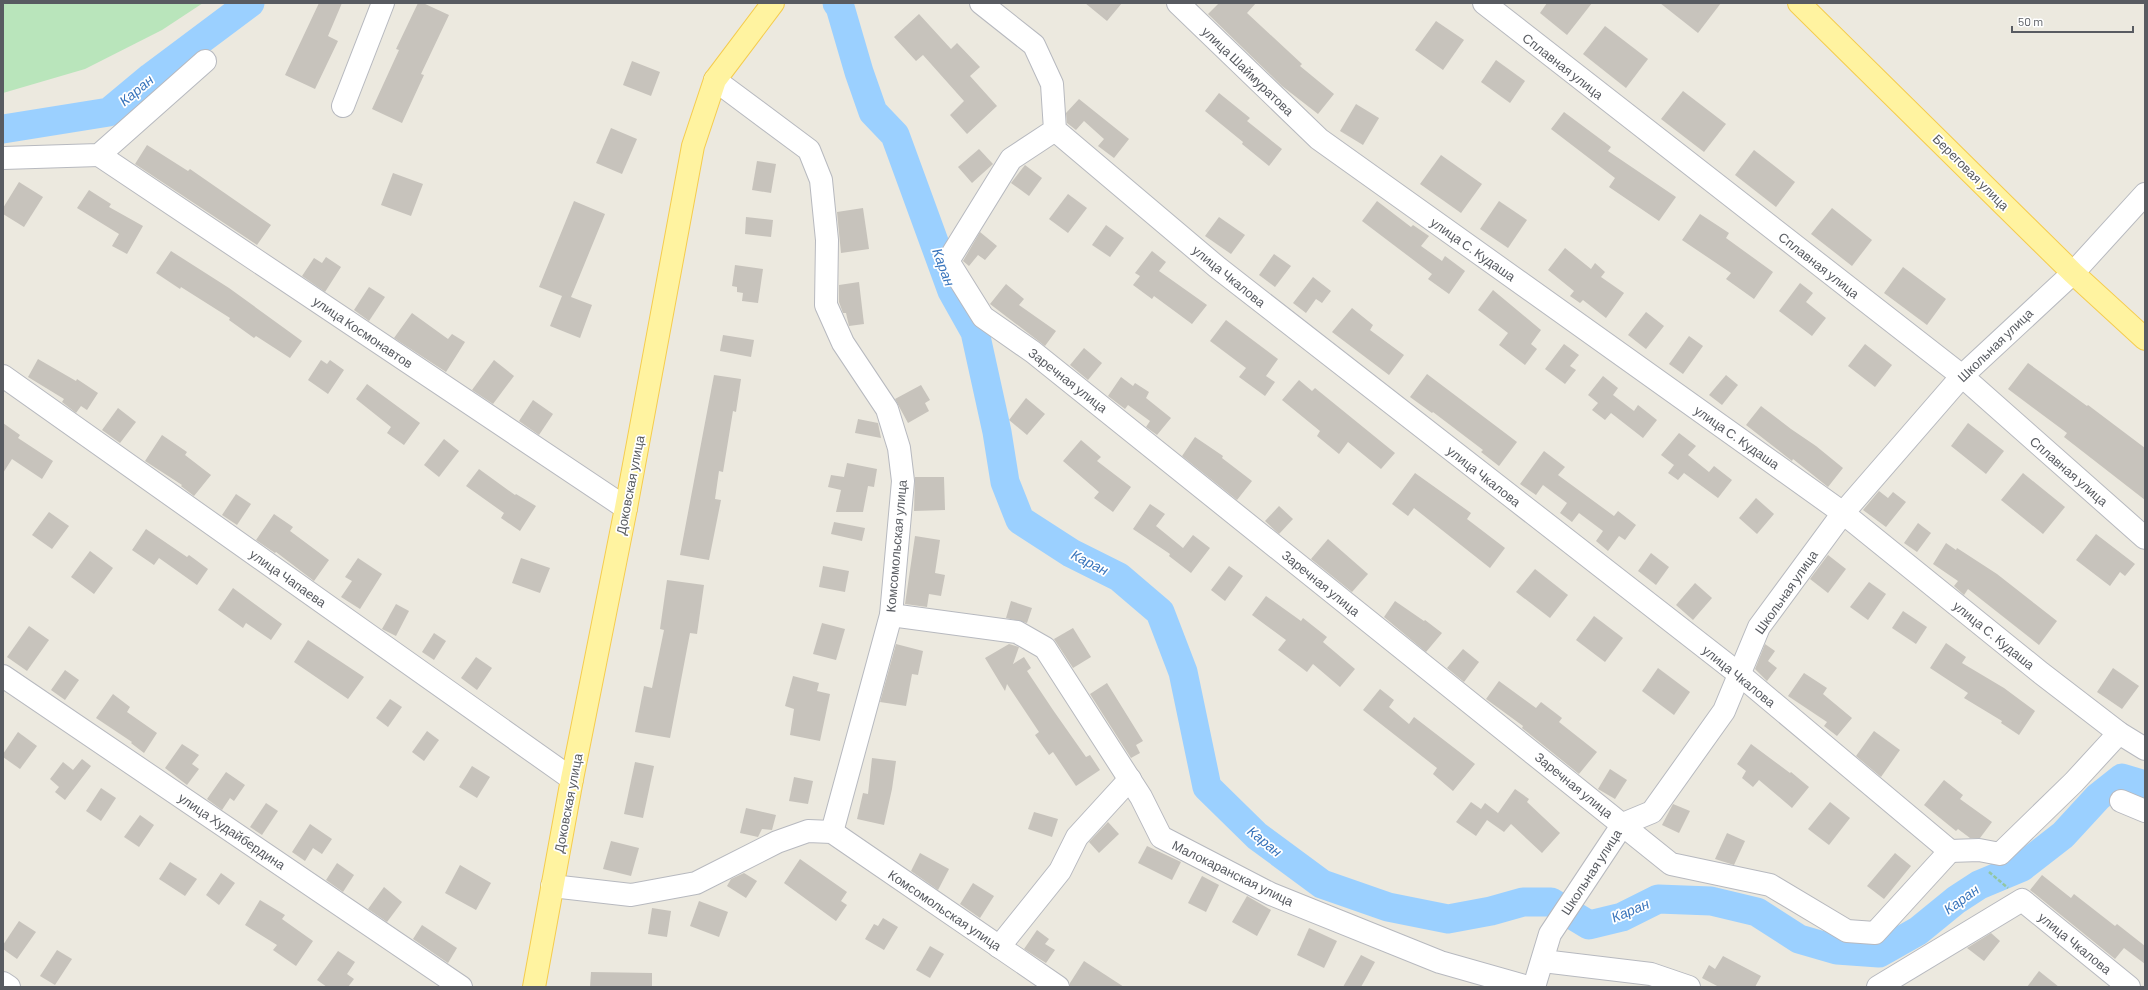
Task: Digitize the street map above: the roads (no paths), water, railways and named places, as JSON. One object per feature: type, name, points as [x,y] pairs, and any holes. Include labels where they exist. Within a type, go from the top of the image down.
[{"type":"main road","name":"Доковская улица","points":[[534,987],[572,779],[626,508],[693,146],[715,80],[773,3]]},
{"type":"main road","name":"Береговая улица","points":[[1798,3],[2073,273],[2145,339]]},
{"type":"street","points":[[343,106],[384,3]]},
{"type":"street","points":[[981,3],[1034,45],[1052,84],[1055,130]]},
{"type":"street","name":"улица Шаймуратова","points":[[1178,3],[1319,139]]},
{"type":"street","name":"Сплавная улица","points":[[1484,3],[1494,13],[1962,376],[2145,538]]},
{"type":"street","points":[[3,158],[99,155],[205,61]]},
{"type":"street","name":"Комсомольская улица","points":[[715,80],[809,150],[821,180],[827,240],[826,305],[843,343],[887,409],[899,448],[903,481],[891,614],[832,832],[1058,987]]},
{"type":"street","name":"улица Чкалова","points":[[1055,130],[1217,267],[1738,674],[1950,851]]},
{"type":"street","name":"Заречная улица","points":[[1055,130],[1011,159],[948,261],[983,317],[1033,352],[1671,864],[1770,885],[1847,931],[1875,933],[1950,851]]},
{"type":"street","name":"улица С. Кудаша","points":[[1319,139],[1843,513],[2119,734],[2145,749]]},
{"type":"street","name":"улица Космонавтов","points":[[99,155],[626,508]]},
{"type":"street","name":"Школьная улица","points":[[1534,987],[1544,961],[1550,934],[1622,824],[1652,812],[1724,711],[1738,674],[1759,627],[1843,513],[1962,376],[2073,273],[2145,194]]},
{"type":"street","name":"улица Чапаева","points":[[3,376],[572,779]]},
{"type":"street","name":"Малокаранская улица","points":[[891,614],[1017,632],[1045,648],[1130,779],[1161,837],[1271,894],[1440,962],[1528,987]]},
{"type":"street","name":"улица Худайбердина","points":[[3,676],[461,987]]},
{"type":"street","points":[[1950,851],[1979,850],[2000,854],[2074,782],[2119,734]]},
{"type":"street","points":[[999,947],[1060,871],[1077,837],[1130,779]]},
{"type":"street","points":[[2121,801],[2145,810]]},
{"type":"street","points":[[552,886],[631,894],[696,883],[777,842],[808,831],[832,832]]},
{"type":"street","name":"улица Чкалова","points":[[1878,987],[2022,900],[2129,987]]},
{"type":"street","points":[[1544,961],[1651,974],[1689,987]]},
{"type":"street","points":[[3,982],[10,987]]},
{"type":"waterway","name":"Каран","points":[[3,129],[109,112],[151,77],[250,3]]},
{"type":"waterway","name":"Каран","points":[[837,3],[840,7],[859,72],[873,112],[895,135],[952,291],[975,332],[997,432],[1005,482],[1020,520],[1071,553],[1119,577],[1160,612],[1183,672],[1207,787],[1257,836],[1322,884],[1388,907],[1448,919],[1491,911],[1523,902],[1551,902],[1589,925],[1622,917],[1658,899],[1711,901],[1757,912],[1799,939],[1837,950],[1879,953],[1918,931],[1956,900],[1979,885],[2022,867],[2063,835],[2098,797],[2122,778],[2145,785]]}]
